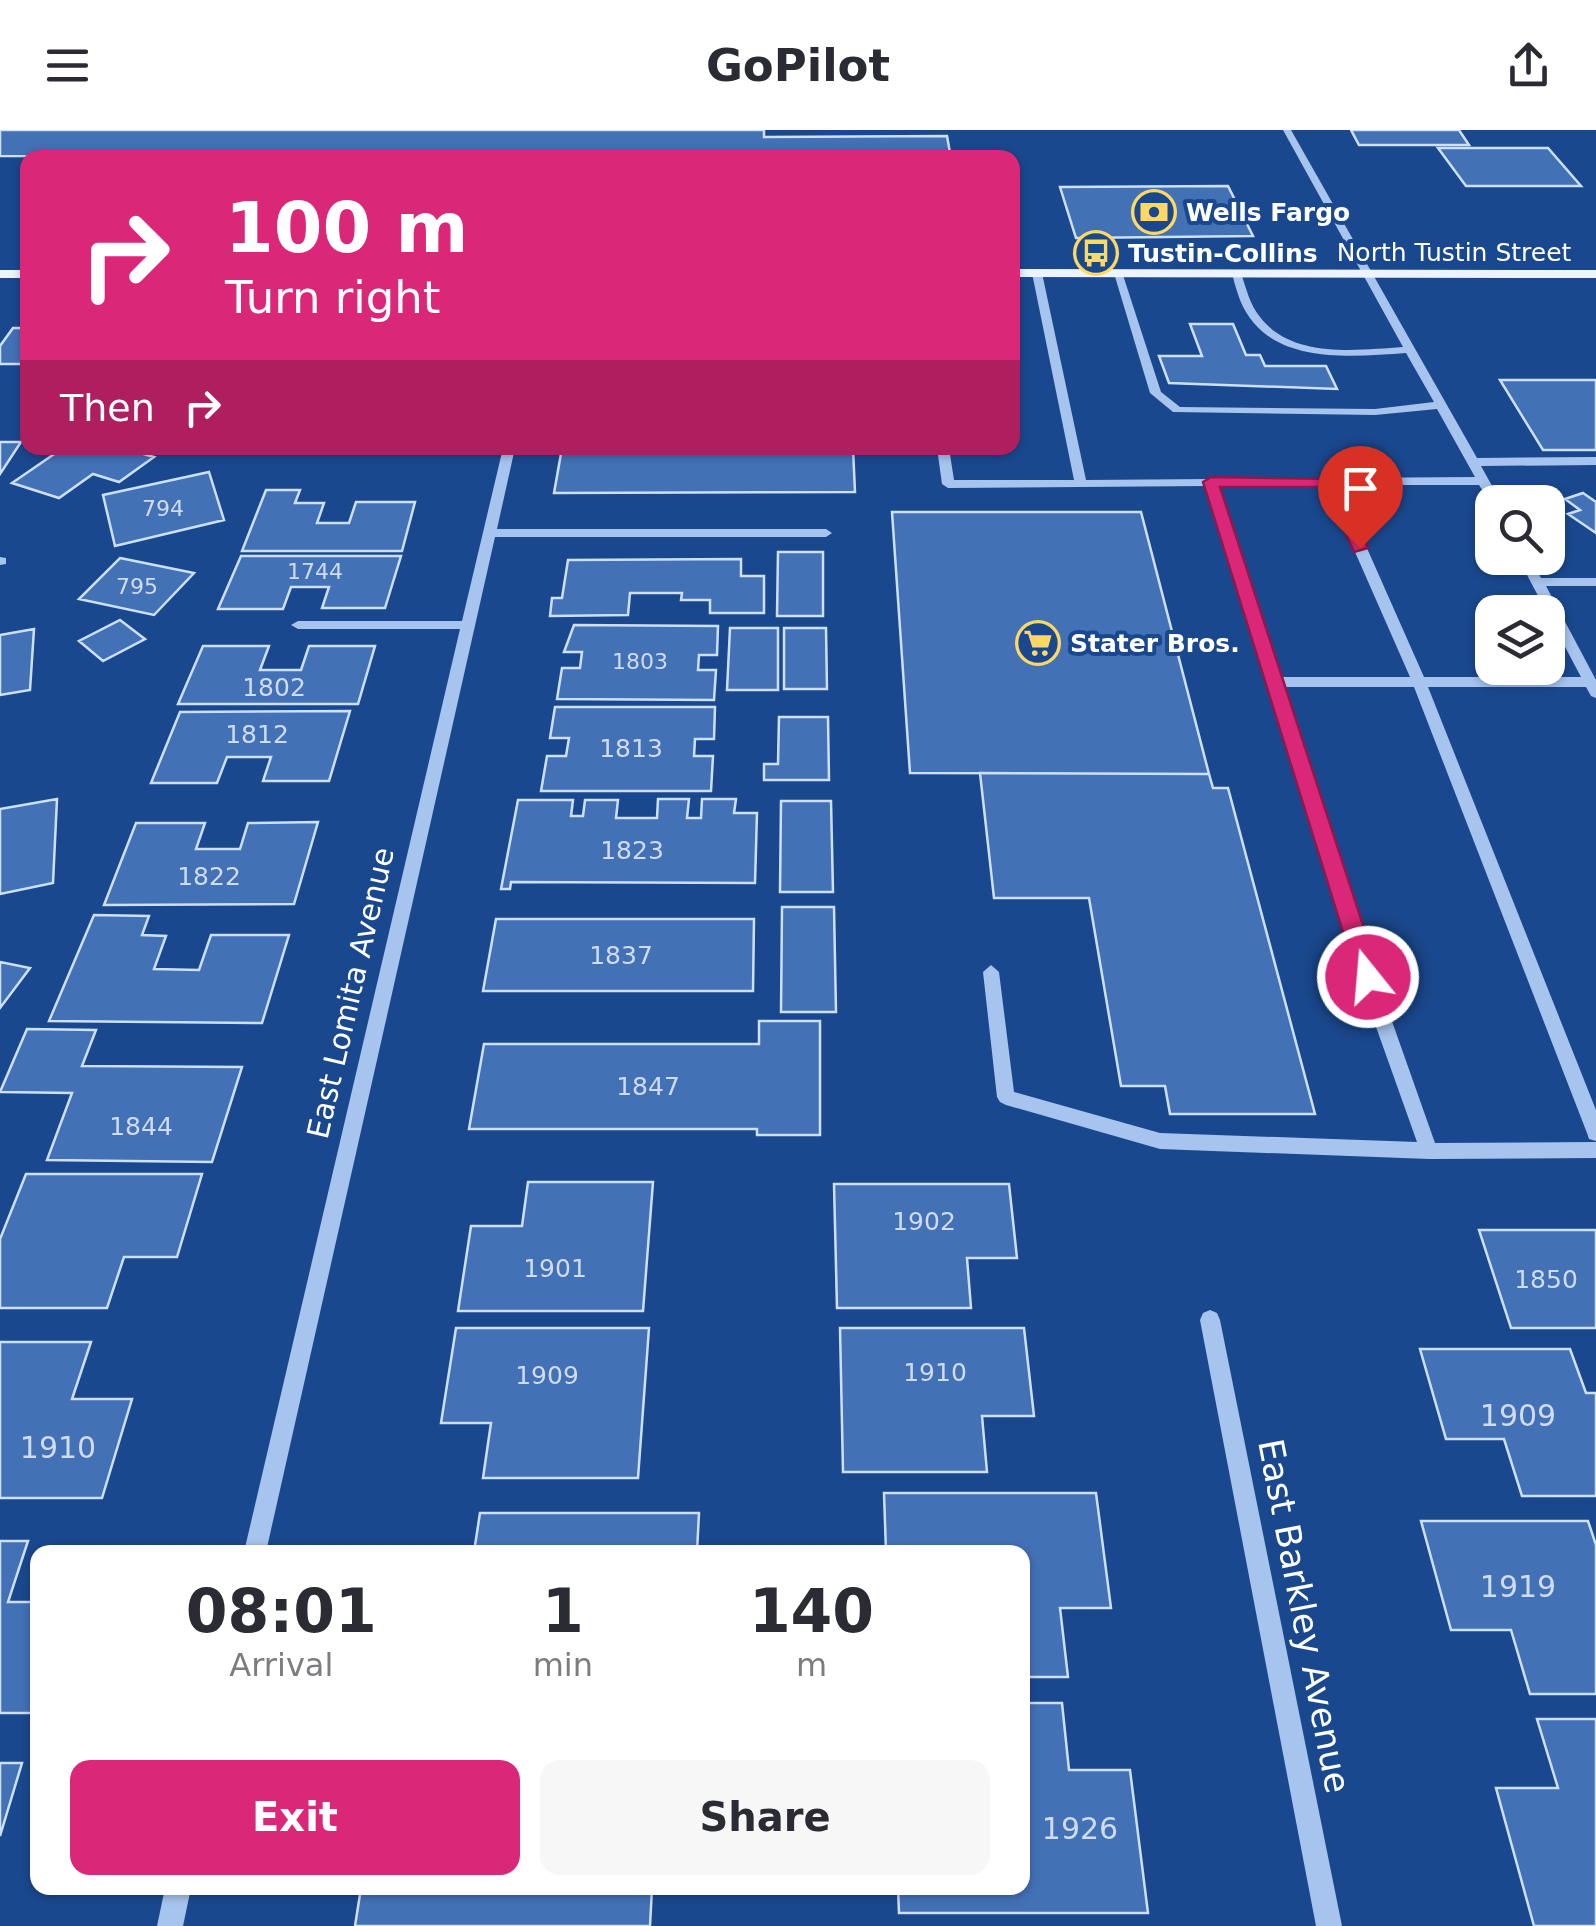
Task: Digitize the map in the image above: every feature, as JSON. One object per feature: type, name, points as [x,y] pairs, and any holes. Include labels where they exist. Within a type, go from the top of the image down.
[{"type":"main road","name":"North Tustin Street","points":[[1020,273],[1596,274]]},
{"type":"street","points":[[1287,130],[1486,485]]},
{"type":"street","points":[[1117,272],[1156,393],[1177,410],[1375,412],[1440,405]]},
{"type":"street","points":[[1037,273],[1081,483]]},
{"type":"street","points":[[1236,273],[1260,324],[1293,345],[1342,352],[1410,350]]},
{"type":"street","name":"East Lomita Avenue","points":[[258,1545],[507,455]]},
{"type":"street","points":[[944,455],[948,484],[1484,481]]},
{"type":"street","points":[[1472,462],[1596,461]]},
{"type":"street","points":[[1211,482],[1378,1010],[1430,1151]]},
{"type":"street","points":[[1330,482],[1419,682],[1596,1133]]},
{"type":"street","points":[[490,533],[826,533]]},
{"type":"street","points":[[1277,682],[1593,687],[1533,575]]},
{"type":"street","points":[[1537,582],[1596,582]]},
{"type":"street","points":[[298,625],[469,625]]},
{"type":"street","points":[[991,972],[1006,1097],[1160,1141],[1430,1151],[1596,1150]]},
{"type":"street","name":"East Barkley Avenue","points":[[1210,1320],[1329,1926]]},
{"type":"street","points":[[170,1926],[177,1895]]},
{"type":"building","points":[[0,130],[764,130],[764,137],[947,136],[950,150],[20,150],[20,156],[0,156]]},
{"type":"building","points":[[1351,130],[1459,130],[1469,145],[1359,145]]},
{"type":"building","points":[[1438,148],[1548,148],[1581,186],[1466,186]]},
{"type":"building","name":"Wells Fargo","points":[[1228,186],[1253,236],[1076,238],[1060,187]]},
{"type":"building","points":[[1190,324],[1233,324],[1246,355],[1260,355],[1265,366],[1326,366],[1337,389],[1169,383],[1159,356],[1202,356]]},
{"type":"building","points":[[13,328],[20,328],[20,364],[0,364],[0,346]]},
{"type":"building","points":[[1500,380],[1596,380],[1596,450],[1543,450]]},
{"type":"building","points":[[0,442],[20,442],[20,444],[0,474]]},
{"type":"building","points":[[53,455],[154,457],[119,482],[93,474],[59,498],[12,483]]},
{"type":"building","points":[[561,455],[853,455],[855,492],[554,493]]},
{"type":"building","points":[[209,472],[224,520],[115,546],[103,495]]},
{"type":"building","points":[[266,490],[300,490],[295,503],[324,503],[317,523],[349,523],[356,502],[415,502],[402,551],[242,551]]},
{"type":"building","points":[[1583,493],[1596,502],[1596,533],[1568,514],[1580,510],[1565,499]]},
{"type":"building","name":"Stater Bros.","points":[[892,512],[1141,512],[1209,774],[910,773]]},
{"type":"building","points":[[778,552],[823,552],[823,616],[777,616]]},
{"type":"building","points":[[241,556],[401,556],[385,608],[322,608],[329,587],[291,587],[283,609],[218,609]]},
{"type":"building","points":[[120,558],[194,573],[154,615],[79,599]]},
{"type":"building","points":[[741,559],[741,576],[764,576],[764,613],[710,613],[710,600],[681,600],[682,593],[630,593],[628,615],[550,616],[552,598],[562,598],[568,560]]},
{"type":"building","points":[[120,620],[145,639],[103,661],[79,641]]},
{"type":"building","points":[[574,625],[718,626],[717,655],[699,655],[698,670],[716,670],[714,700],[557,699],[562,668],[580,668],[582,652],[564,652]]},
{"type":"building","points":[[730,628],[778,628],[778,690],[727,690]]},
{"type":"building","points":[[784,628],[826,628],[827,689],[784,689]]},
{"type":"building","points":[[34,629],[30,690],[0,695],[0,635]]},
{"type":"building","points":[[203,646],[269,646],[260,670],[301,670],[309,646],[375,646],[358,704],[178,704]]},
{"type":"building","points":[[555,707],[715,707],[714,739],[695,739],[694,756],[713,756],[711,791],[541,791],[547,756],[566,756],[569,738],[550,738]]},
{"type":"building","points":[[350,711],[329,781],[263,781],[271,757],[227,757],[217,783],[151,783],[180,712]]},
{"type":"building","points":[[779,717],[828,717],[829,780],[764,780],[764,764],[778,764]]},
{"type":"building","points":[[980,773],[1209,774],[1213,788],[1228,788],[1315,1114],[1170,1114],[1165,1086],[1121,1086],[1089,898],[994,898]]},
{"type":"building","points":[[57,799],[53,883],[0,894],[0,809]]},
{"type":"building","points":[[658,799],[689,799],[687,818],[701,818],[702,799],[736,799],[734,813],[757,813],[755,883],[511,882],[510,889],[501,889],[518,800],[573,800],[571,816],[583,816],[585,800],[618,800],[616,818],[657,818]]},
{"type":"building","points":[[781,801],[831,801],[833,892],[780,892]]},
{"type":"building","points":[[318,822],[294,904],[104,905],[136,823],[205,823],[196,849],[240,849],[248,823]]},
{"type":"building","points":[[782,907],[834,907],[836,1012],[781,1012]]},
{"type":"building","points":[[94,915],[149,916],[142,935],[166,936],[154,969],[199,970],[211,935],[289,935],[262,1023],[49,1021]]},
{"type":"building","points":[[496,919],[754,919],[753,991],[483,991]]},
{"type":"building","points":[[0,962],[30,968],[0,1008]]},
{"type":"building","points":[[759,1021],[820,1021],[820,1135],[757,1135],[757,1129],[469,1129],[484,1044],[759,1044]]},
{"type":"building","points":[[27,1029],[96,1030],[82,1066],[242,1067],[212,1162],[47,1160],[72,1093],[0,1092]]},
{"type":"building","points":[[26,1174],[202,1174],[177,1257],[124,1257],[107,1308],[0,1308],[0,1239]]},
{"type":"building","points":[[528,1182],[653,1182],[643,1311],[458,1311],[471,1226],[522,1226]]},
{"type":"building","points":[[834,1184],[1009,1184],[1017,1258],[967,1258],[971,1308],[837,1308]]},
{"type":"building","points":[[1479,1230],[1596,1230],[1596,1328],[1511,1328]]},
{"type":"building","points":[[456,1328],[649,1328],[638,1478],[483,1478],[491,1423],[441,1423]]},
{"type":"building","points":[[840,1328],[1024,1328],[1034,1416],[982,1416],[987,1472],[843,1472]]},
{"type":"building","points":[[0,1342],[91,1342],[72,1399],[132,1399],[102,1498],[0,1498]]},
{"type":"building","points":[[1420,1349],[1570,1349],[1586,1393],[1596,1393],[1596,1496],[1522,1496],[1504,1439],[1446,1439]]},
{"type":"building","points":[[884,1493],[1096,1493],[1111,1608],[1060,1608],[1068,1677],[1030,1677],[1030,1545],[886,1545]]},
{"type":"building","points":[[480,1513],[699,1513],[697,1545],[475,1545]]},
{"type":"building","points":[[1421,1521],[1588,1521],[1596,1545],[1596,1694],[1530,1694],[1511,1630],[1451,1630]]},
{"type":"building","points":[[0,1541],[28,1541],[8,1602],[30,1602],[30,1713],[0,1713]]},
{"type":"building","points":[[1030,1703],[1062,1703],[1069,1770],[1130,1770],[1148,1913],[899,1913],[898,1895],[1030,1895]]},
{"type":"building","points":[[1537,1719],[1596,1719],[1596,1926],[1534,1926],[1496,1788],[1558,1788]]},
{"type":"building","points":[[0,1763],[22,1763],[0,1836]]},
{"type":"building","points":[[360,1895],[652,1895],[650,1926],[355,1926]]},
{"type":"place","name":"Wells Fargo","points":[[1154,212]]},
{"type":"place","name":"Tustin-Collins","points":[[1096,253]]},
{"type":"place","name":"Stater Bros.","points":[[1038,643]]},
{"type":"route","points":[[1360,548],[1330,482],[1211,482],[1368,977]]}]
